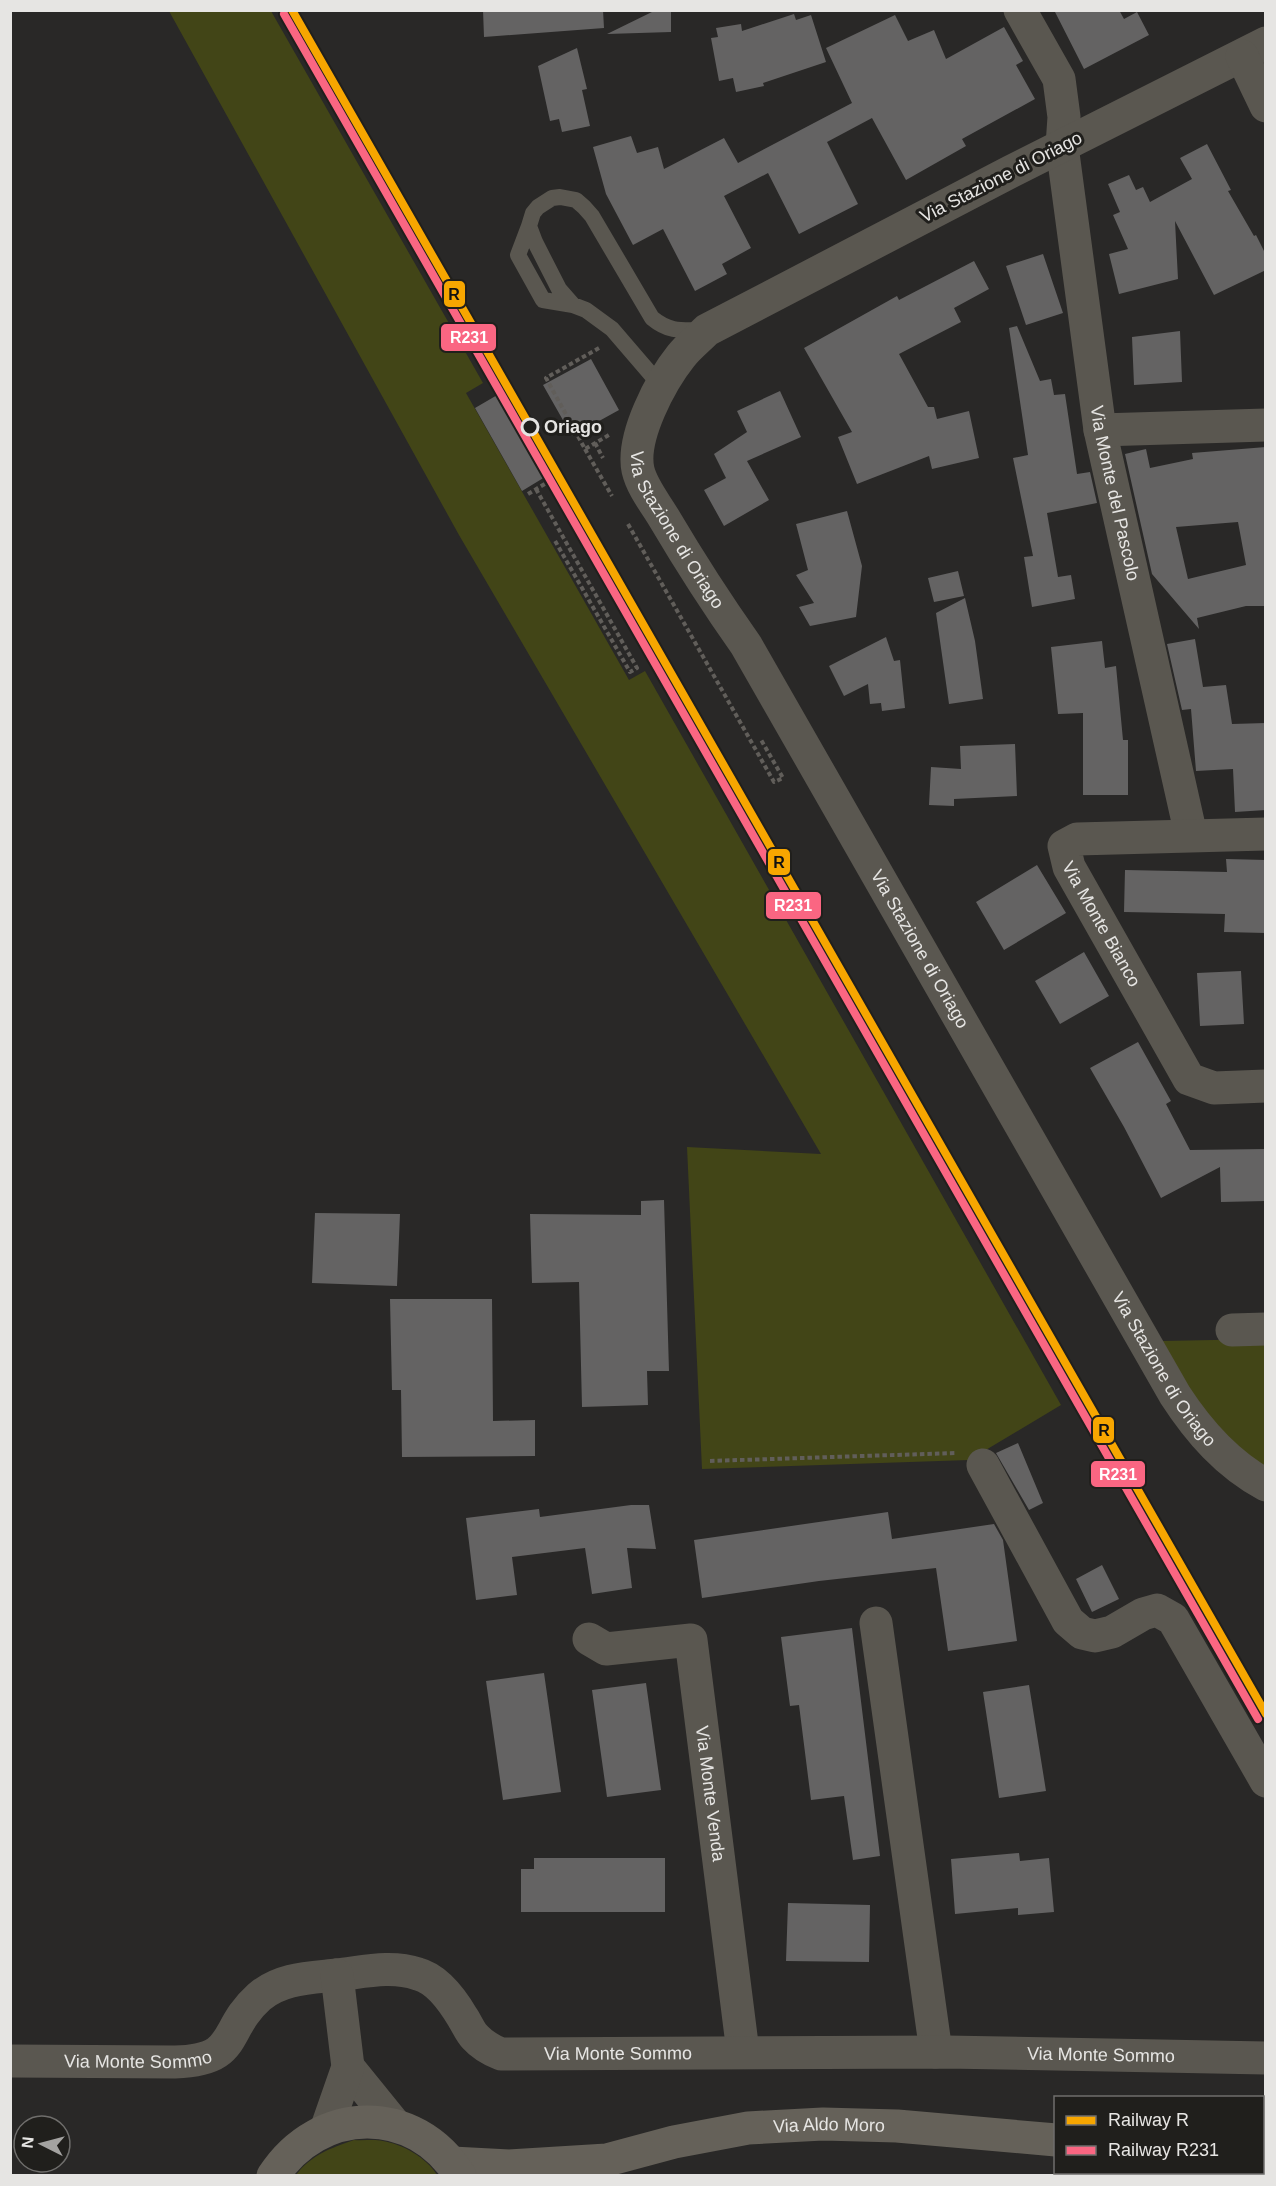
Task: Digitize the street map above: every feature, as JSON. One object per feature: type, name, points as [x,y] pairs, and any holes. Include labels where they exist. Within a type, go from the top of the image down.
[{"type":"main road","points":[[271,2175],[305,2140],[347,2123],[371,2121],[395,2125],[417,2133],[436,2146],[456,2169]]},
{"type":"main road","name":"Via Aldo Moro","points":[[456,2169],[509,2166],[594,2168],[674,2142],[748,2128],[823,2124],[897,2126],[1054,2140]]},
{"type":"street","name":"Via Monte del Pascolo","points":[[1020,10],[1059,79],[1064,117],[1062,146],[1100,430],[1191,835]]},
{"type":"street","name":"Via Stazione di Oriago","points":[[1254,49],[810,275],[707,330],[681,356],[661,386],[648,415],[638,453],[638,470],[651,497],[703,584],[746,645],[1191,1421],[1234,1464],[1266,1485]]},
{"type":"street","points":[[1254,49],[1266,106]]},
{"type":"street","points":[[1100,430],[1266,425]]},
{"type":"street","name":"Via Monte Bianco","points":[[1266,834],[1077,839],[1064,846],[1069,867],[1189,1079],[1214,1088],[1266,1086]]},
{"type":"street","points":[[1232,1330],[1266,1329]]},
{"type":"street","points":[[983,1465],[1068,1621],[1082,1632],[1095,1636],[1112,1632],[1143,1614],[1157,1610],[1173,1619],[1266,1781]]},
{"type":"street","points":[[876,1623],[936,2052]]},
{"type":"street","name":"Via Monte Venda","points":[[589,1639],[606,1649],[691,1640],[743,2052]]},
{"type":"street","name":"Via Monte Sommo","points":[[10,2061],[175,2062],[205,2059],[221,2051],[249,2007],[268,1991],[287,1982],[320,1975],[397,1969],[420,1974],[435,1984],[452,2001],[474,2036],[487,2048],[501,2054],[936,2052],[1266,2058]]},
{"type":"street","points":[[326,2130],[348,2067],[337,1975]]},
{"type":"street","points":[[348,2067],[395,2125]]},
{"type":"lane","name":"Via Stazione di Oriago","points":[[661,386],[612,329],[586,310],[573,304],[559,289],[529,226],[533,213],[544,202],[560,196],[576,200],[592,216],[652,318],[663,327],[674,330],[707,330]]},
{"type":"path","points":[[599,348],[546,378],[615,501]]},
{"type":"path","points":[[585,449],[595,443],[603,458]]},
{"type":"path","points":[[528,494],[553,479]]},
{"type":"path","points":[[536,489],[638,668],[630,672],[554,539]]},
{"type":"path","points":[[627,522],[774,782],[783,778]]},
{"type":"path","points":[[710,1461],[963,1453],[983,1465]]},
{"type":"green space","points":[[169,11],[271,11],[483,383],[466,393],[629,680],[645,671],[1061,1405],[969,1460],[702,1469],[687,1147],[821,1154],[459,535]]},
{"type":"green space","points":[[1265,1339],[1265,1467],[1231,1442],[1197,1403],[1162,1341]]},
{"type":"green space","points":[[354,2140],[380,2140],[398,2145],[421,2158],[437,2175],[296,2175],[315,2157]]},
{"type":"building","points":[[483,10],[603,10],[604,28],[484,37]]},
{"type":"building","points":[[656,10],[671,10],[671,32],[607,34]]},
{"type":"building","points":[[1054,10],[1119,10],[1124,19],[1137,12],[1149,35],[1084,69]]},
{"type":"building","points":[[794,14],[796,20],[811,15],[826,62],[763,83],[764,86],[736,92],[733,78],[719,81],[711,38],[718,37],[716,28],[741,24],[742,31]]},
{"type":"building","points":[[895,15],[908,41],[934,30],[946,59],[1004,27],[1023,61],[1016,65],[1035,99],[962,139],[966,146],[906,180],[872,118],[827,142],[858,204],[799,234],[768,173],[724,196],[751,248],[722,264],[727,274],[695,291],[663,229],[633,245],[606,194],[593,147],[631,136],[637,153],[658,147],[664,169],[724,138],[738,163],[852,103],[826,48]]},
{"type":"building","points":[[577,48],[587,89],[582,90],[590,126],[562,132],[559,119],[550,121],[538,66]]},
{"type":"building","points":[[1207,144],[1231,190],[1228,191],[1266,255],[1266,270],[1214,295],[1175,221],[1178,279],[1119,294],[1109,254],[1128,249],[1113,215],[1120,212],[1108,184],[1129,175],[1136,190],[1143,187],[1150,202],[1192,179],[1180,158]]},
{"type":"building","points":[[1043,254],[1063,313],[1026,325],[1006,266]]},
{"type":"building","points":[[974,261],[989,289],[954,308],[961,322],[899,354],[928,407],[934,407],[937,419],[969,411],[979,458],[932,469],[929,456],[857,484],[838,437],[852,432],[804,348],[897,296],[899,300]]},
{"type":"building","points":[[1017,326],[1040,381],[1051,379],[1054,395],[1065,394],[1077,474],[1090,472],[1097,503],[1047,513],[1058,577],[1071,575],[1075,599],[1032,607],[1024,557],[1033,556],[1013,458],[1028,455],[1009,328]]},
{"type":"building","points":[[1180,331],[1182,382],[1134,385],[1132,337]]},
{"type":"building","name":"Oriago","points":[[591,359],[619,410],[572,436],[543,385]]},
{"type":"building","points":[[780,391],[801,437],[747,461],[769,500],[724,526],[704,490],[726,478],[714,454],[747,432],[737,411]]},
{"type":"building","points":[[499,394],[545,477],[522,491],[475,408]]},
{"type":"building","points":[[1266,447],[1266,606],[1246,606],[1197,618],[1199,629],[1152,574],[1125,454],[1146,449],[1150,468],[1193,459],[1192,453]],"holes":[[[1238,522],[1246,565],[1188,579],[1176,527]]]},
{"type":"building","points":[[847,511],[862,566],[856,617],[810,626],[799,607],[814,603],[796,575],[808,570],[796,524]]},
{"type":"building","points":[[958,571],[964,596],[934,602],[928,578]]},
{"type":"building","points":[[965,598],[975,641],[983,699],[949,704],[936,613]]},
{"type":"building","points":[[886,637],[894,661],[900,660],[905,708],[882,711],[881,703],[870,704],[868,684],[844,696],[829,666]]},
{"type":"building","points":[[1195,639],[1203,687],[1226,685],[1232,724],[1266,723],[1266,810],[1235,812],[1233,769],[1196,771],[1191,709],[1182,710],[1167,644]]},
{"type":"building","points":[[1102,641],[1105,668],[1116,666],[1123,740],[1128,740],[1128,795],[1083,795],[1083,713],[1058,714],[1051,647]]},
{"type":"building","points":[[1015,744],[1017,796],[954,799],[954,806],[929,805],[931,767],[961,769],[960,746]]},
{"type":"building","points":[[1226,859],[1266,860],[1266,933],[1224,932],[1225,914],[1124,912],[1125,870],[1227,872]]},
{"type":"building","points":[[1037,865],[1066,913],[1004,950],[976,902]]},
{"type":"building","points":[[1084,952],[1109,996],[1060,1024],[1035,981]]},
{"type":"building","points":[[1241,971],[1244,1024],[1200,1026],[1197,973]]},
{"type":"building","points":[[1138,1042],[1171,1101],[1166,1104],[1190,1150],[1266,1149],[1266,1201],[1221,1202],[1220,1167],[1161,1198],[1090,1068]]},
{"type":"building","points":[[664,1200],[669,1371],[647,1371],[648,1405],[582,1407],[579,1282],[532,1283],[530,1214],[641,1215],[641,1201]]},
{"type":"building","points":[[315,1213],[400,1214],[397,1286],[312,1283]]},
{"type":"building","points":[[390,1299],[492,1299],[493,1421],[535,1420],[535,1456],[402,1457],[401,1390],[392,1390]]},
{"type":"building","points":[[1018,1443],[1043,1503],[1029,1510],[996,1453]]},
{"type":"building","points":[[631,1505],[649,1505],[656,1549],[627,1548],[632,1588],[592,1594],[585,1548],[512,1557],[517,1595],[476,1600],[466,1518],[539,1509],[540,1517]]},
{"type":"building","points":[[888,1512],[892,1539],[994,1524],[1003,1540],[1017,1641],[948,1651],[936,1568],[819,1581],[702,1598],[694,1540]]},
{"type":"building","points":[[1102,1565],[1119,1599],[1092,1612],[1076,1579]]},
{"type":"building","points":[[852,1628],[880,1856],[853,1860],[844,1796],[811,1800],[799,1705],[790,1706],[781,1637]]},
{"type":"building","points":[[544,1673],[561,1792],[503,1800],[486,1681]]},
{"type":"building","points":[[646,1683],[661,1790],[607,1797],[592,1690]]},
{"type":"building","points":[[1029,1685],[1046,1791],[999,1798],[983,1692]]},
{"type":"building","points":[[1019,1853],[1020,1861],[1049,1858],[1054,1912],[1018,1915],[1018,1908],[955,1914],[951,1859]]},
{"type":"building","points":[[534,1858],[665,1858],[665,1912],[521,1912],[521,1869],[534,1869]]},
{"type":"building","points":[[788,1903],[870,1905],[869,1962],[786,1961]]},
{"type":"rail line","name":"R","points":[[292,10],[1266,1714]]},
{"type":"rail line","name":"R231","points":[[284,14],[1258,1719]]},
{"type":"place","name":"Oriago","points":[[530,427]]}]
